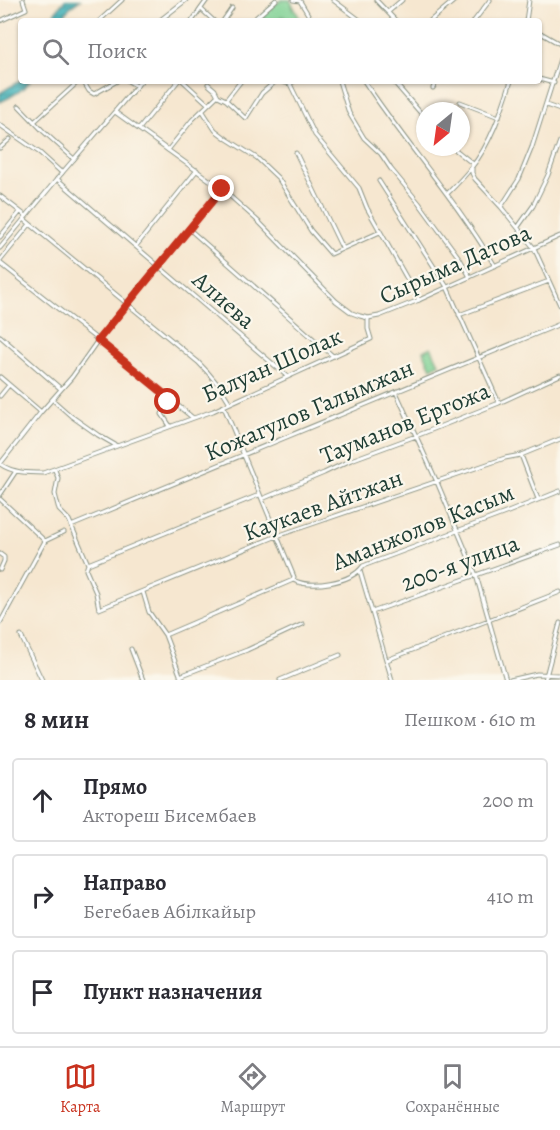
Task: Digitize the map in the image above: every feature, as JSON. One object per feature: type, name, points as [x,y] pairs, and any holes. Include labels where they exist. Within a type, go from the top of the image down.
[{"type":"street","points":[[0,21],[26,9],[22,0]]},
{"type":"street","points":[[102,18],[122,0]]},
{"type":"street","points":[[163,18],[186,0]]},
{"type":"street","points":[[255,18],[276,0]]},
{"type":"street","points":[[293,0],[301,1],[309,18]]},
{"type":"street","points":[[333,0],[357,18]]},
{"type":"street","points":[[376,0],[393,18]]},
{"type":"street","points":[[388,12],[402,0]]},
{"type":"street","points":[[434,18],[455,0]]},
{"type":"street","points":[[476,18],[490,0]]},
{"type":"street","points":[[527,18],[530,0]]},
{"type":"street","points":[[194,18],[205,1]]},
{"type":"street","points":[[225,18],[232,8]]},
{"type":"street","points":[[201,9],[210,18]]},
{"type":"street","points":[[542,34],[560,44]]},
{"type":"street","points":[[501,207],[519,179],[532,147],[560,59]]},
{"type":"street","points":[[542,80],[554,82]]},
{"type":"street","points":[[34,122],[78,84]]},
{"type":"street","points":[[83,84],[94,94],[112,84]]},
{"type":"street","points":[[0,248],[137,86],[133,84]]},
{"type":"street","points":[[139,129],[176,84]]},
{"type":"street","points":[[186,84],[208,104]]},
{"type":"street","points":[[208,84],[218,96],[246,118],[262,93],[274,84]]},
{"type":"street","points":[[226,100],[239,84]]},
{"type":"street","points":[[292,84],[315,135],[359,188],[367,208],[419,300]]},
{"type":"street","points":[[340,84],[349,113],[364,138],[381,154],[419,203],[471,277]]},
{"type":"street","points":[[366,84],[394,125],[448,194],[495,267]]},
{"type":"street","points":[[396,84],[416,108]]},
{"type":"street","points":[[434,88],[436,84]]},
{"type":"street","points":[[448,194],[472,168],[491,135],[510,84]]},
{"type":"street","points":[[168,150],[192,120],[218,96]]},
{"type":"street","points":[[19,105],[74,159]]},
{"type":"street","points":[[546,105],[560,110]]},
{"type":"street","points":[[470,106],[499,117]]},
{"type":"street","points":[[202,110],[216,130],[227,140],[257,158],[278,178],[312,231],[331,254],[380,231]]},
{"type":"street","name":"Сырыма Датова","points":[[115,111],[222,189],[336,301],[352,313],[368,318],[419,300],[560,236]]},
{"type":"street","points":[[0,125],[40,153],[62,173]]},
{"type":"street","points":[[0,148],[10,139]]},
{"type":"street","points":[[518,227],[533,206],[548,175],[560,141]]},
{"type":"street","points":[[296,153],[342,248]]},
{"type":"street","points":[[463,156],[472,164],[472,173],[475,178],[534,248],[560,305]]},
{"type":"street","points":[[136,246],[197,170]]},
{"type":"street","name":"Алиева","points":[[57,179],[287,376]]},
{"type":"street","points":[[380,181],[447,287],[500,403]]},
{"type":"street","points":[[45,541],[0,497],[16,471],[0,464],[222,189]]},
{"type":"street","points":[[0,196],[20,212],[30,224],[198,362],[218,383],[230,403]]},
{"type":"street","points":[[0,237],[20,212]]},
{"type":"street","points":[[30,224],[0,262],[193,418]]},
{"type":"street","points":[[189,229],[333,356]]},
{"type":"street","points":[[459,315],[549,281]]},
{"type":"street","name":"Балуан Шолак","points":[[16,471],[43,473],[55,470],[224,406],[371,339],[368,318]]},
{"type":"street","name":"Кожагулов Галымжан","points":[[71,526],[560,324]]},
{"type":"street","points":[[0,336],[61,389]]},
{"type":"street","name":"Тауманов Ергожа","points":[[262,499],[351,460],[500,403],[560,375]]},
{"type":"street","points":[[0,377],[42,412]]},
{"type":"street","points":[[0,396],[9,385]]},
{"type":"street","points":[[396,392],[476,575],[508,680],[537,674],[560,675]]},
{"type":"street","points":[[168,397],[168,404],[162,414],[170,426]]},
{"type":"street","points":[[52,399],[71,416],[117,446]]},
{"type":"street","points":[[224,406],[294,577],[293,580]]},
{"type":"street","name":"Каукаев Айтжан","points":[[88,564],[86,570],[96,593],[99,609],[277,537],[505,458],[521,455],[560,439]]},
{"type":"street","points":[[521,455],[538,499]]},
{"type":"street","points":[[55,470],[58,478],[55,494],[59,510],[69,520],[88,564],[259,495]]},
{"type":"street","name":"Аманжолов Касым","points":[[165,635],[293,580],[301,584],[334,582],[347,578],[360,571],[363,566],[560,491]]},
{"type":"street","points":[[0,623],[45,541],[64,532]]},
{"type":"street","name":"200-я улица","points":[[372,612],[560,545]]},
{"type":"street","points":[[0,555],[4,557],[4,561],[0,570]]},
{"type":"street","points":[[360,571],[392,680]]},
{"type":"street","points":[[143,591],[149,612],[165,635],[181,678],[303,624]]},
{"type":"street","points":[[387,660],[560,592]]},
{"type":"street","points":[[545,680],[560,623]]},
{"type":"street","points":[[21,636],[42,680]]},
{"type":"street","points":[[131,649],[143,680]]},
{"type":"street","points":[[280,680],[340,655]]},
{"type":"green space","points":[[282,0],[290,0],[299,18],[263,18],[275,4]]},
{"type":"green space","points":[[431,347],[439,364],[431,368],[423,351]]},
{"type":"water","points":[[65,0],[80,0],[69,8],[63,18],[53,18]]},
{"type":"water","points":[[18,82],[18,84],[28,84],[0,102],[0,93]]},
{"type":"route","points":[[168,402],[168,397],[98,340],[222,189]]}]
